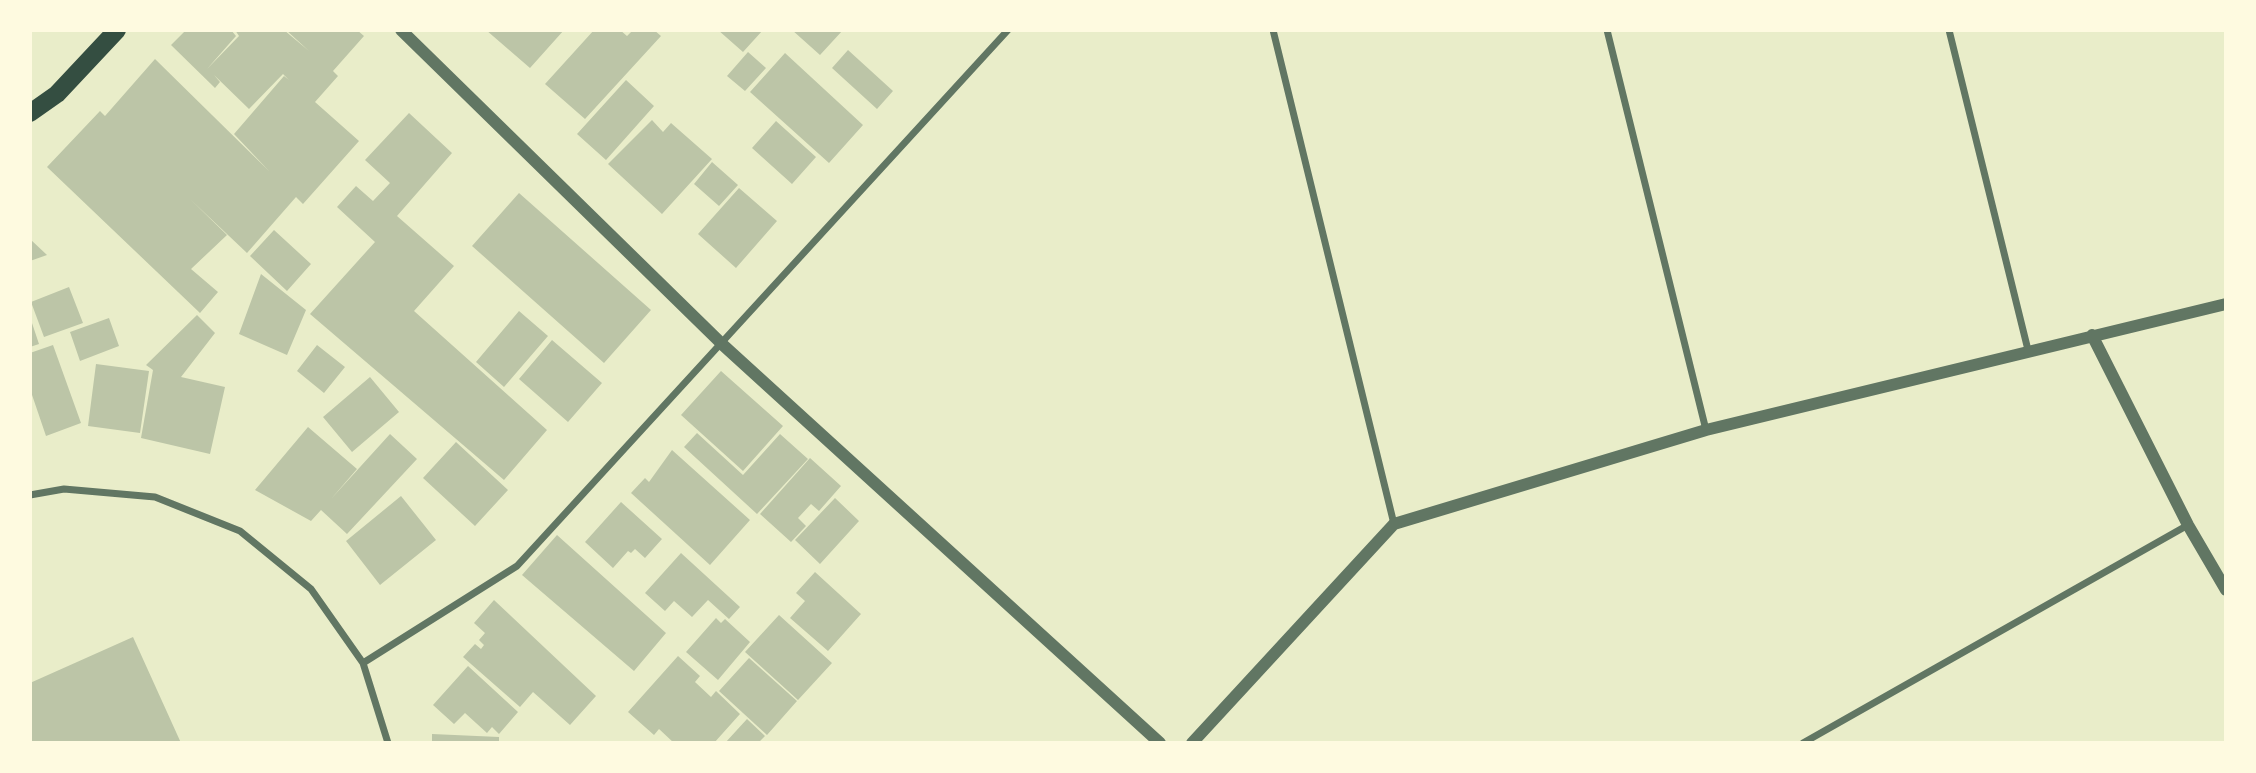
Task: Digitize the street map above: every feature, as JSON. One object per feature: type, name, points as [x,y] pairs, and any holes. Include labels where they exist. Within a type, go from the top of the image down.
[{"type":"main road","points":[[30,113],[57,94],[117,30]]},
{"type":"street","points":[[401,30],[723,345],[1160,743]]},
{"type":"street","points":[[363,663],[517,566],[723,345],[1008,30]]},
{"type":"street","points":[[1273,30],[1394,524]]},
{"type":"street","points":[[1607,30],[1706,430]]},
{"type":"street","points":[[1949,30],[2028,350]]},
{"type":"street","points":[[1192,743],[1394,524],[1706,430],[2226,304]]},
{"type":"street","points":[[2092,335],[2188,525],[2226,590]]},
{"type":"street","points":[[30,495],[64,489],[155,497],[240,531],[311,589],[363,663],[388,743]]},
{"type":"street","points":[[1803,743],[2188,525]]},
{"type":"building","points":[[186,30],[231,30],[236,36],[207,69],[239,36],[235,30],[284,30],[309,51],[286,30],[357,30],[364,36],[333,71],[338,76],[315,102],[359,141],[303,204],[296,197],[247,253],[190,199],[227,235],[191,269],[218,292],[200,313],[47,167],[100,111],[105,116],[155,59],[269,171],[234,134],[284,76],[289,80],[283,74],[249,109],[214,75],[220,82],[215,88],[171,45]]},
{"type":"building","points":[[486,30],[564,30],[530,68]]},
{"type":"building","points":[[594,30],[620,30],[627,36],[633,30],[654,30],[661,36],[585,119],[545,84]]},
{"type":"building","points":[[718,30],[763,30],[743,52]]},
{"type":"building","points":[[792,30],[843,30],[820,55]]},
{"type":"building","points":[[848,50],[893,91],[877,109],[832,68]]},
{"type":"building","points":[[748,52],[766,68],[745,91],[727,76]]},
{"type":"building","points":[[785,53],[863,125],[829,163],[750,92]]},
{"type":"building","points":[[626,80],[654,106],[606,160],[577,134]]},
{"type":"building","points":[[409,113],[452,153],[397,216],[454,266],[414,311],[547,430],[504,480],[310,314],[375,242],[337,207],[356,186],[373,201],[390,183],[365,160]]},
{"type":"building","points":[[652,120],[663,132],[671,123],[712,159],[662,214],[608,164]]},
{"type":"building","points":[[776,121],[816,157],[792,184],[752,148]]},
{"type":"building","points":[[712,162],[738,185],[719,206],[694,184]]},
{"type":"building","points":[[739,188],[777,221],[736,268],[698,234]]},
{"type":"building","points":[[519,193],[651,310],[604,363],[472,246]]},
{"type":"building","points":[[274,230],[311,264],[287,291],[250,256]]},
{"type":"building","points":[[30,239],[47,255],[30,261]]},
{"type":"building","points":[[261,274],[306,310],[287,355],[239,334]]},
{"type":"building","points":[[69,287],[83,323],[44,337],[31,302]]},
{"type":"building","points":[[519,311],[548,336],[504,387],[476,362]]},
{"type":"building","points":[[197,315],[215,333],[181,377],[225,387],[210,454],[141,438],[153,370],[146,365]]},
{"type":"building","points":[[30,317],[39,344],[30,347]]},
{"type":"building","points":[[109,318],[119,346],[80,361],[70,332]]},
{"type":"building","points":[[552,340],[602,383],[568,422],[519,379]]},
{"type":"building","points":[[53,345],[81,423],[46,436],[30,389],[30,353]]},
{"type":"building","points":[[317,345],[345,367],[324,393],[297,371]]},
{"type":"building","points":[[96,364],[149,371],[140,433],[88,426]]},
{"type":"building","points":[[721,371],[783,426],[743,471],[681,415]]},
{"type":"building","points":[[370,377],[399,412],[352,452],[323,417]]},
{"type":"building","points":[[308,427],[357,469],[331,499],[390,434],[417,459],[347,534],[321,510],[311,521],[255,490]]},
{"type":"building","points":[[697,433],[743,475],[780,434],[808,459],[757,514],[684,447]]},
{"type":"building","points":[[456,442],[508,490],[475,526],[423,478]]},
{"type":"building","points":[[672,450],[750,520],[710,565],[631,493],[645,478],[649,482]]},
{"type":"building","points":[[810,458],[841,486],[819,511],[811,504],[798,518],[806,526],[791,542],[760,514]]},
{"type":"building","points":[[401,496],[436,540],[380,585],[346,541]]},
{"type":"building","points":[[835,498],[859,521],[820,564],[795,540]]},
{"type":"building","points":[[621,502],[662,539],[645,558],[635,549],[631,553],[628,551],[613,568],[585,542]]},
{"type":"building","points":[[557,535],[666,633],[634,671],[522,575]]},
{"type":"building","points":[[681,553],[740,607],[729,619],[708,600],[692,617],[674,601],[665,611],[645,593]]},
{"type":"building","points":[[815,572],[861,614],[828,651],[790,618],[805,601],[796,593]]},
{"type":"building","points":[[494,600],[596,696],[570,725],[533,692],[520,707],[463,657],[475,644],[481,649],[484,645],[479,640],[485,633],[474,623]]},
{"type":"building","points":[[779,615],[832,663],[798,700],[745,652]]},
{"type":"building","points":[[716,618],[721,623],[725,619],[750,642],[718,680],[686,652]]},
{"type":"building","points":[[133,637],[181,743],[30,743],[30,683]]},
{"type":"building","points":[[678,656],[700,676],[695,682],[711,697],[716,691],[740,714],[714,743],[674,743],[659,729],[654,735],[628,712]]},
{"type":"building","points":[[749,658],[797,701],[767,735],[719,691]]},
{"type":"building","points":[[468,666],[518,712],[499,734],[492,727],[487,733],[465,713],[454,724],[433,705]]},
{"type":"building","points":[[747,719],[765,736],[758,743],[725,743]]},
{"type":"building","points":[[432,734],[499,737],[499,743],[432,743]]}]
